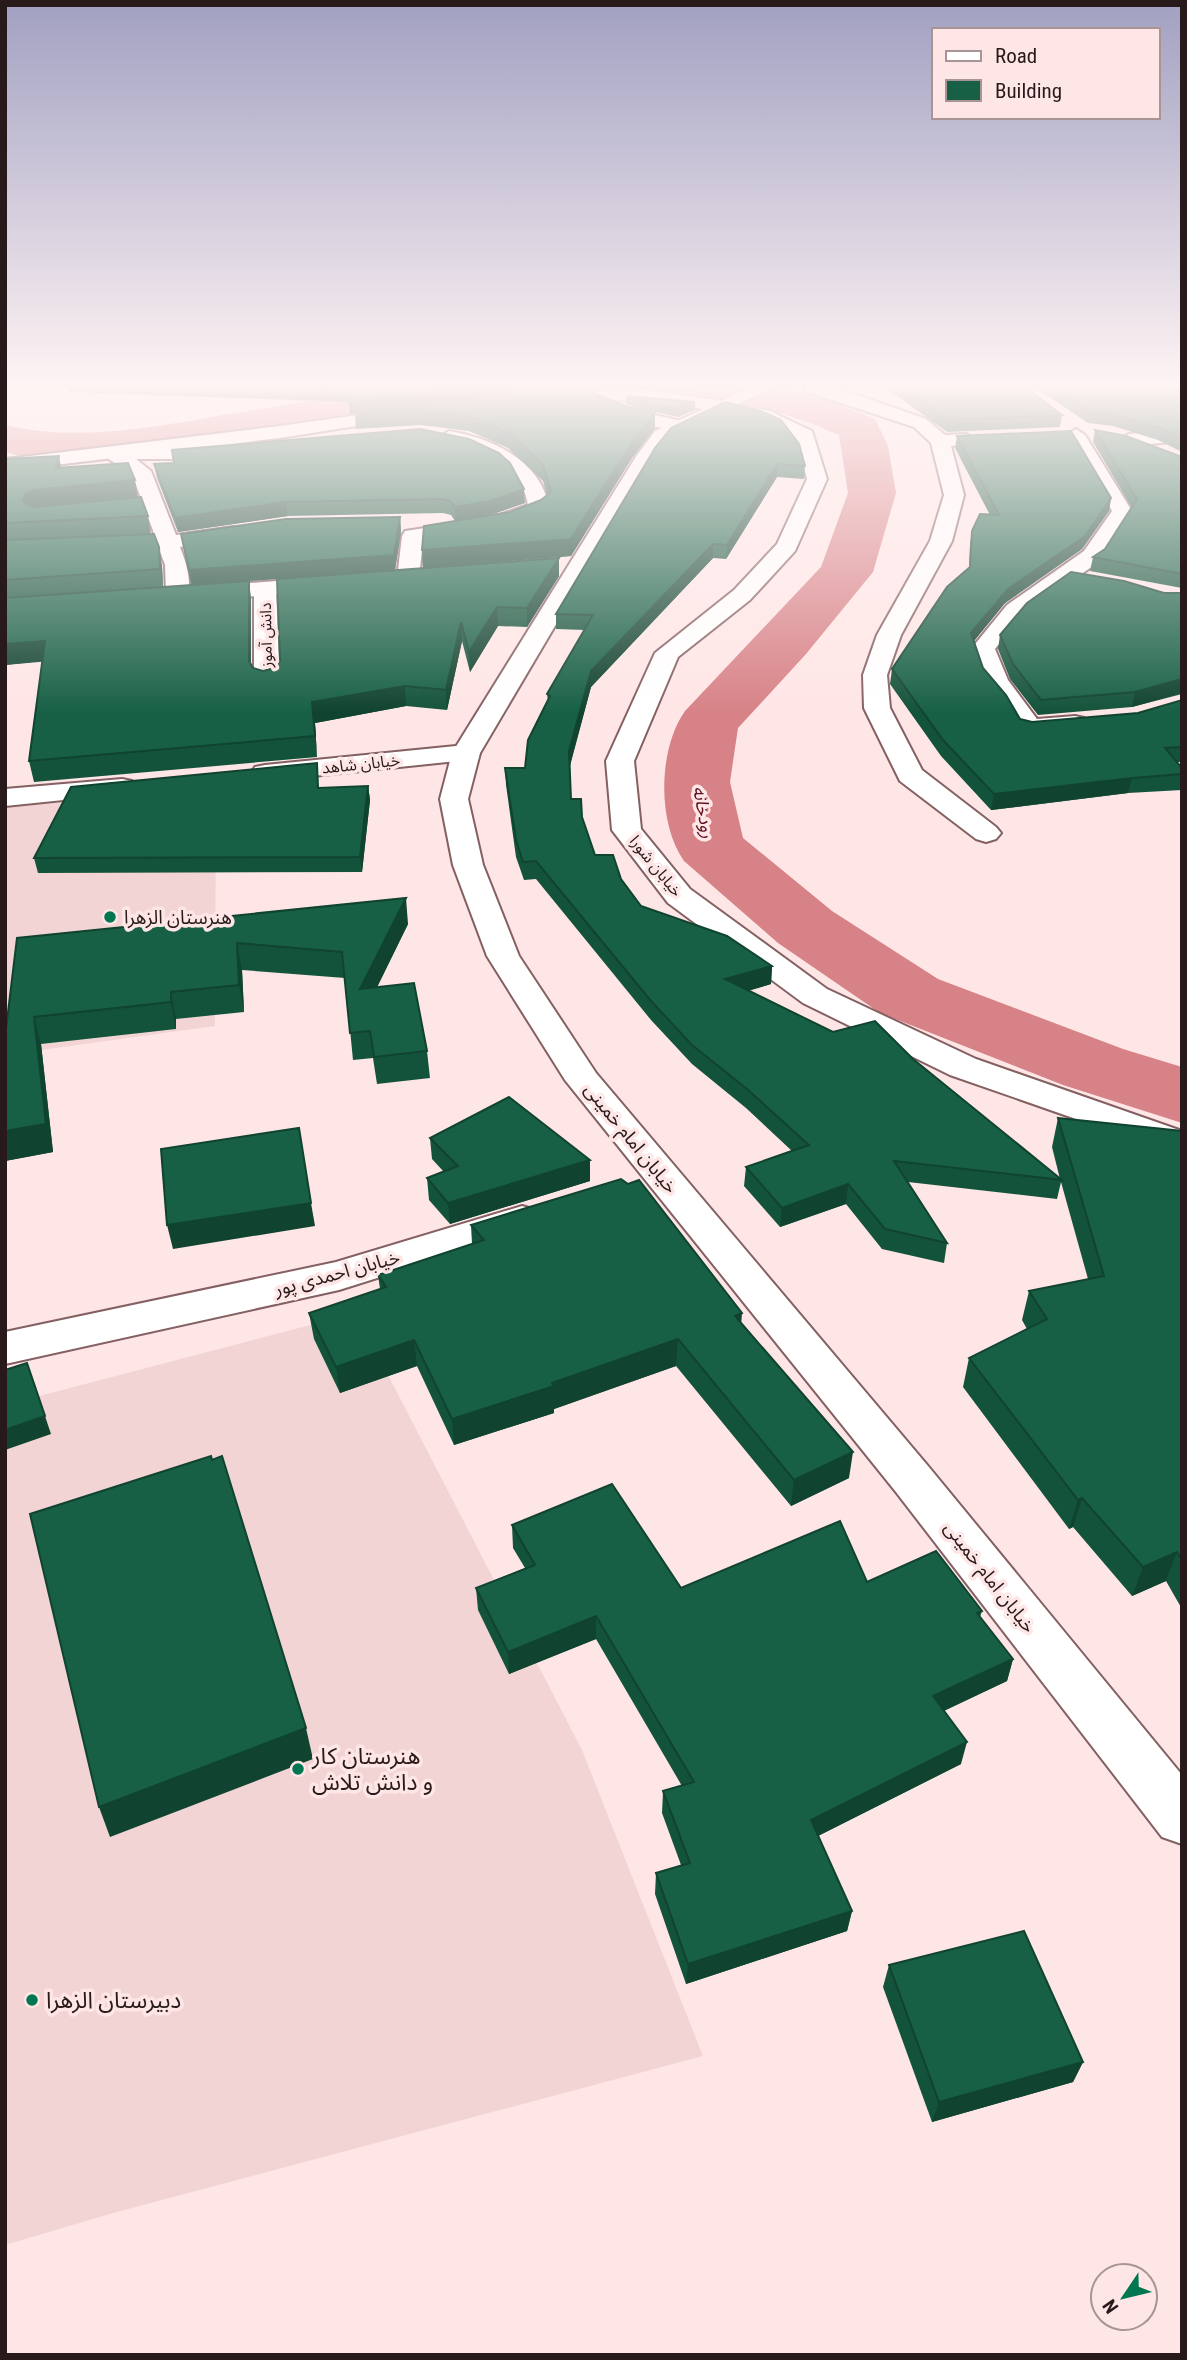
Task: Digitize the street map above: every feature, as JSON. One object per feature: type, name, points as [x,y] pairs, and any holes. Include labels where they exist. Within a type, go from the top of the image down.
[{"type":"street","points":[[144,492],[146,506],[167,542],[176,565],[177,595]]},
{"type":"street","points":[[408,578],[413,536],[519,517],[540,508],[535,492]]},
{"type":"street","name":"خیابان امام خمینی","points":[[619,492],[567,566],[466,753],[454,799],[468,865],[503,956],[583,1080],[912,1479],[1182,1818]]},
{"type":"street","name":"خیابان شورا","points":[[811,492],[787,546],[742,595],[667,653],[620,761],[627,830],[679,896],[815,996],[963,1067],[1182,1144]]},
{"type":"street","points":[[953,492],[941,541],[889,635],[875,675],[877,708],[910,775],[986,833]]},
{"type":"street","points":[[1099,722],[1029,727],[1017,706],[996,682],[983,649],[1015,610],[1092,556],[1122,511],[1113,492]]},
{"type":"street","points":[[396,524],[497,522]]},
{"type":"street","points":[[5,550],[167,542],[250,531]]},
{"type":"street","points":[[382,580],[435,576]]},
{"type":"street","points":[[1064,576],[1101,582]]},
{"type":"street","points":[[151,597],[356,582]]},
{"type":"street","name":"دانش آموز","points":[[265,589],[267,681]]},
{"type":"street","name":"خیابان شاهد","points":[[236,776],[466,753]]},
{"type":"street","points":[[5,797],[155,784]]},
{"type":"street","points":[[623,1187],[662,1175]]},
{"type":"street","name":"خیابان احمدی پور","points":[[5,1348],[339,1276],[558,1208]]},
{"type":"shaded area","name":"هنرستان الزهرا","points":[[216,791],[215,1026],[5,1055],[5,807]]},
{"type":"shaded area","name":"هنرستان کار و دانش تلاش","points":[[356,1313],[582,1750],[703,2056],[113,2213],[5,2245],[5,1405]]},
{"type":"building","points":[[5,492],[29,492],[23,500],[27,505],[35,507],[141,497],[148,516],[5,523]]},
{"type":"building","points":[[165,492],[515,492],[490,501],[455,507],[450,501],[442,499],[286,502],[175,518]]},
{"type":"building","points":[[551,492],[600,492],[571,539],[422,550],[424,526],[510,512],[541,500]]},
{"type":"building","points":[[629,492],[760,492],[727,545],[713,544],[591,671],[569,751],[571,799],[581,799],[582,817],[595,855],[613,855],[621,879],[641,906],[727,936],[772,966],[725,979],[833,1032],[875,1021],[913,1059],[1062,1180],[894,1161],[947,1243],[885,1229],[848,1184],[782,1208],[746,1167],[809,1145],[747,1089],[692,1045],[651,1001],[536,861],[523,862],[516,840],[505,768],[525,768],[528,740],[550,696],[547,694],[593,615],[556,614]]},
{"type":"building","points":[[987,492],[1107,492],[1111,498],[1085,536],[1008,589],[971,633],[983,668],[1006,695],[1020,719],[1032,722],[1138,713],[1182,700],[1182,747],[1165,748],[1182,768],[1182,774],[994,794],[943,740],[892,669],[947,587],[970,567],[972,531],[980,514],[999,515]]},
{"type":"building","points":[[1133,492],[1182,492],[1182,574],[1093,557],[1105,549],[1137,499]]},
{"type":"building","points":[[400,517],[394,555],[189,570],[181,534],[286,519]]},
{"type":"building","points":[[154,534],[159,547],[160,569],[5,580],[5,540]]},
{"type":"building","points":[[559,558],[527,608],[497,607],[469,652],[461,622],[446,690],[405,686],[312,702],[315,736],[29,761],[45,641],[5,644],[5,598],[249,581],[249,661],[253,668],[263,671],[274,668],[280,661],[277,579]]},
{"type":"building","points":[[1071,572],[1124,581],[1164,593],[1182,593],[1182,679],[1135,692],[1041,700],[1013,664],[1000,635],[1027,603]]},
{"type":"building","points":[[317,763],[318,788],[368,786],[360,857],[34,858],[71,787]]},
{"type":"building","points":[[406,898],[360,989],[414,983],[427,1051],[374,1057],[370,1031],[350,1033],[342,952],[237,943],[239,985],[171,992],[171,1002],[34,1017],[46,1124],[5,1131],[5,1037],[17,938]]},
{"type":"building","points":[[509,1097],[590,1160],[448,1203],[427,1178],[458,1166],[430,1138]]},
{"type":"building","points":[[1058,1118],[1182,1131],[1182,1560],[1177,1552],[1143,1567],[1082,1498],[1078,1500],[969,1358],[1047,1319],[1029,1291],[1104,1276]]},
{"type":"building","points":[[299,1128],[311,1203],[167,1225],[161,1149]]},
{"type":"building","points":[[621,1179],[628,1184],[639,1180],[742,1313],[735,1316],[853,1452],[794,1480],[678,1339],[552,1383],[554,1386],[452,1419],[414,1340],[336,1367],[309,1313],[386,1287],[378,1275],[484,1240],[471,1225]]},
{"type":"building","points":[[27,1363],[45,1416],[5,1430],[5,1370]]},
{"type":"building","points":[[211,1456],[212,1460],[222,1456],[306,1728],[99,1807],[30,1514]]},
{"type":"building","points":[[612,1484],[681,1588],[840,1521],[867,1582],[936,1551],[982,1611],[977,1613],[1013,1659],[933,1696],[967,1742],[811,1820],[852,1911],[688,1964],[656,1873],[690,1863],[663,1791],[694,1782],[596,1616],[508,1652],[476,1588],[535,1565],[512,1525]]},
{"type":"building","points":[[1024,1931],[1083,2062],[939,2102],[889,1965]]},
{"type":"waterway","name":"رودخانه","points":[[872,492],[846,572],[785,642],[707,724],[696,782],[709,846],[805,927],[909,996],[1093,1067],[1182,1096]]},
{"type":"place","name":"هنرستان الزهرا","points":[[110,917]]},
{"type":"place","name":"هنرستان کار و دانش تلاش","points":[[298,1769]]},
{"type":"place","name":"دبیرستان الزهرا","points":[[32,2000]]}]
